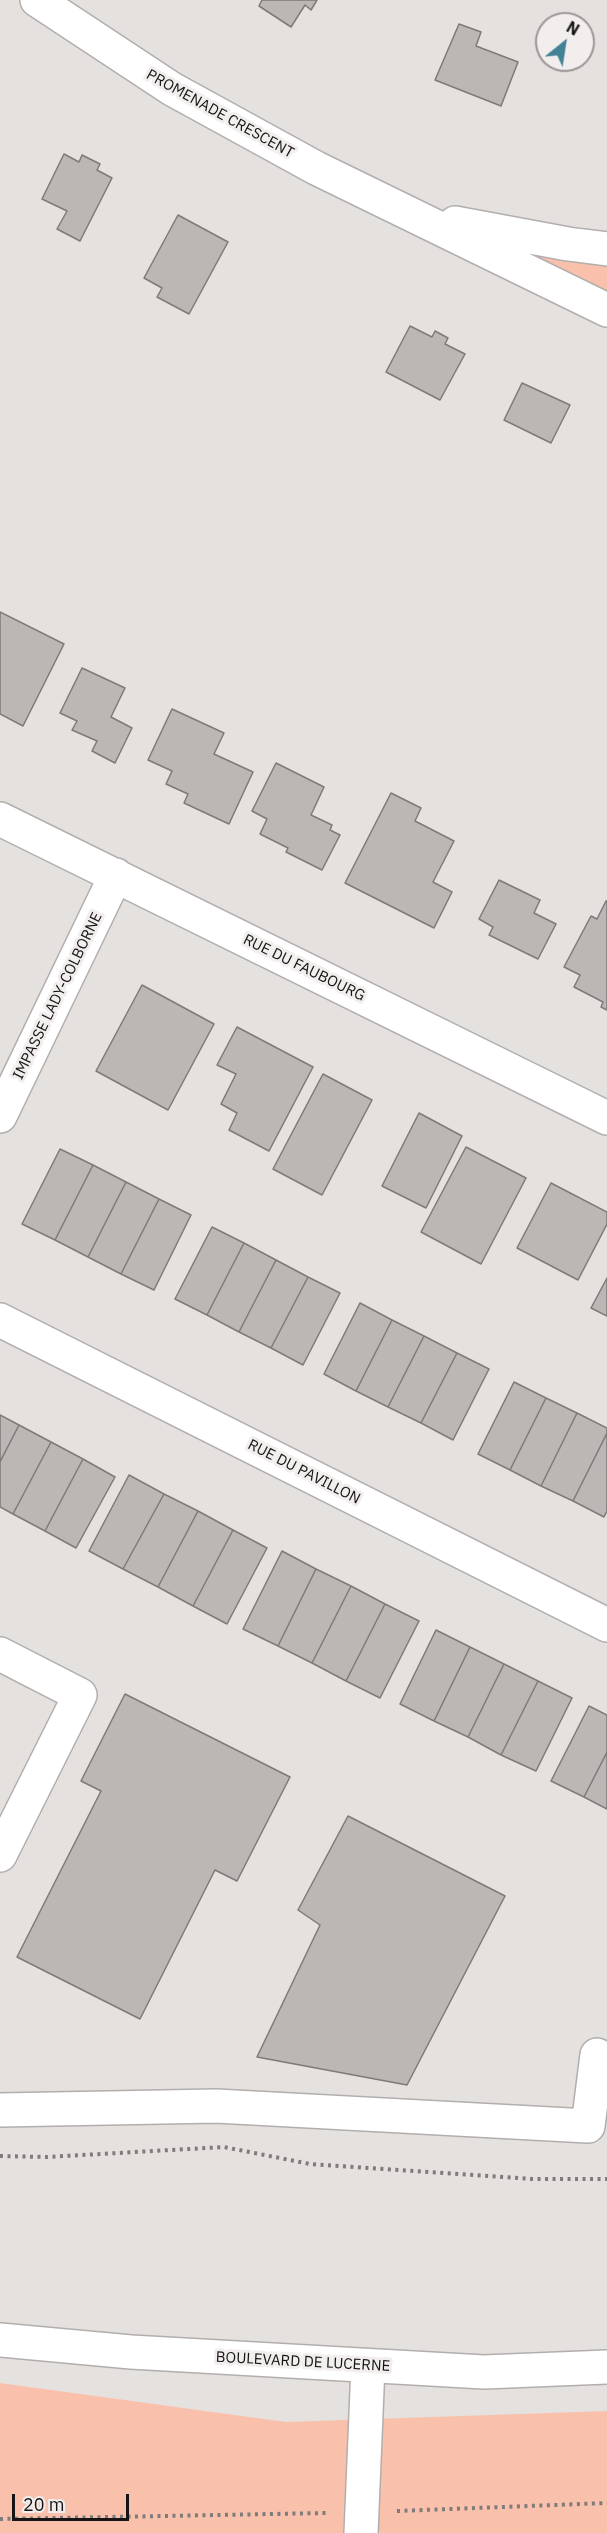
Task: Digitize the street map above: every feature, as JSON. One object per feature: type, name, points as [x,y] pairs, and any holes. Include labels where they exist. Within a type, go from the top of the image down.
[{"type":"street","name":"PROMENADE CRESCENT","points":[[37,0],[172,89],[316,168],[607,310]]},
{"type":"street","name":"PROMENADE CRESCENT","points":[[412,214],[568,244],[607,249]]},
{"type":"street","name":"RUE DU FAUBOURG","points":[[0,819],[607,1119]]},
{"type":"street","name":"IMPASSE LADY-COLBORNE","points":[[0,1116],[116,875]]},
{"type":"street","name":"RUE DU PAVILLON","points":[[0,1320],[607,1624]]},
{"type":"street","points":[[0,1654],[80,1695],[0,1855]]},
{"type":"street","points":[[0,2110],[216,2106],[588,2126],[597,2055]]},
{"type":"street","name":"BOULEVARD DE LUCERNE","points":[[0,2340],[131,2352],[368,2367],[484,2372],[607,2367]]},
{"type":"street","points":[[362,2522],[368,2367]]},
{"type":"path","points":[[0,2156],[47,2157],[224,2147],[310,2164],[532,2179],[607,2179]]},
{"type":"path","points":[[0,2519],[362,2522],[607,2503]]},
{"type":"shaded area","points":[[412,214],[607,249],[607,310]]},
{"type":"shaded area","points":[[0,2383],[286,2422],[607,2411],[607,2533],[0,2533]]},
{"type":"building","points":[[262,0],[317,0],[311,10],[305,5],[291,27],[259,6]]},
{"type":"building","points":[[459,24],[481,32],[476,46],[518,62],[501,106],[435,80]]},
{"type":"building","points":[[64,154],[79,162],[82,155],[100,164],[97,170],[112,178],[80,241],[57,229],[67,211],[42,199]]},
{"type":"building","points":[[178,215],[228,242],[189,314],[157,297],[162,288],[144,278]]},
{"type":"building","points":[[410,326],[432,337],[435,331],[448,338],[445,344],[465,354],[440,400],[386,372]]},
{"type":"building","points":[[522,383],[570,405],[551,443],[504,420]]},
{"type":"building","points":[[0,612],[64,644],[23,726],[0,714]]},
{"type":"building","points":[[82,668],[125,688],[111,717],[132,728],[115,763],[92,751],[97,741],[72,730],[77,721],[60,713]]},
{"type":"building","points":[[172,709],[224,733],[214,754],[253,772],[229,824],[184,803],[188,794],[166,784],[172,771],[148,760]]},
{"type":"building","points":[[276,763],[324,787],[311,815],[332,825],[330,830],[340,835],[322,870],[286,852],[288,848],[260,834],[267,819],[252,811]]},
{"type":"building","points":[[391,793],[421,808],[415,821],[454,841],[433,882],[452,892],[434,928],[345,883]]},
{"type":"building","points":[[499,880],[540,900],[534,913],[556,924],[538,959],[489,935],[493,927],[479,919]]},
{"type":"building","points":[[606,901],[607,1010],[601,1007],[603,1002],[574,987],[580,975],[564,967],[591,916],[597,919]]},
{"type":"building","points":[[142,985],[214,1024],[168,1110],[96,1071]]},
{"type":"building","points":[[237,1027],[313,1067],[269,1151],[229,1130],[237,1113],[221,1104],[236,1074],[217,1065]]},
{"type":"building","points":[[323,1074],[372,1100],[322,1195],[273,1169]]},
{"type":"building","points":[[419,1113],[462,1136],[426,1208],[382,1186]]},
{"type":"building","points":[[466,1147],[526,1178],[481,1264],[421,1232]]},
{"type":"building","points":[[60,1149],[93,1165],[55,1240],[22,1224]]},
{"type":"building","points":[[93,1165],[126,1182],[88,1257],[55,1240]]},
{"type":"building","points":[[126,1182],[159,1199],[121,1274],[88,1257]]},
{"type":"building","points":[[551,1183],[607,1212],[607,1224],[578,1280],[517,1248]]},
{"type":"building","points":[[159,1199],[191,1215],[154,1290],[121,1274]]},
{"type":"building","points":[[212,1227],[244,1243],[207,1315],[175,1299]]},
{"type":"building","points":[[244,1243],[276,1260],[239,1332],[207,1315]]},
{"type":"building","points":[[276,1260],[308,1277],[271,1348],[239,1332]]},
{"type":"building","points":[[308,1277],[340,1293],[303,1365],[271,1348]]},
{"type":"building","points":[[607,1278],[607,1316],[591,1308]]},
{"type":"building","points":[[360,1303],[392,1320],[356,1391],[324,1374]]},
{"type":"building","points":[[392,1320],[424,1336],[388,1407],[356,1391]]},
{"type":"building","points":[[424,1336],[457,1353],[421,1423],[388,1407]]},
{"type":"building","points":[[457,1353],[489,1369],[453,1440],[421,1423]]},
{"type":"building","points":[[514,1382],[546,1398],[510,1470],[478,1454]]},
{"type":"building","points":[[546,1398],[577,1413],[541,1486],[510,1470]]},
{"type":"building","points":[[577,1413],[607,1428],[607,1433],[573,1501],[541,1486]]},
{"type":"building","points":[[0,1415],[19,1425],[0,1462]]},
{"type":"building","points":[[19,1425],[51,1442],[13,1514],[0,1507],[0,1462]]},
{"type":"building","points":[[607,1433],[607,1511],[604,1517],[573,1501]]},
{"type":"building","points":[[51,1442],[83,1459],[45,1531],[13,1514]]},
{"type":"building","points":[[83,1459],[115,1477],[76,1548],[45,1531]]},
{"type":"building","points":[[129,1475],[164,1494],[123,1569],[89,1551]]},
{"type":"building","points":[[164,1494],[198,1511],[158,1587],[123,1569]]},
{"type":"building","points":[[198,1511],[233,1530],[193,1606],[158,1587]]},
{"type":"building","points":[[233,1530],[267,1548],[227,1624],[193,1606]]},
{"type":"building","points":[[282,1551],[316,1569],[278,1646],[243,1629]]},
{"type":"building","points":[[316,1569],[351,1586],[312,1663],[278,1646]]},
{"type":"building","points":[[351,1586],[385,1604],[346,1681],[312,1663]]},
{"type":"building","points":[[385,1604],[419,1621],[380,1698],[346,1681]]},
{"type":"building","points":[[436,1630],[470,1647],[434,1721],[400,1704]]},
{"type":"building","points":[[470,1647],[504,1664],[468,1737],[434,1721]]},
{"type":"building","points":[[504,1664],[538,1681],[501,1755],[468,1737]]},
{"type":"building","points":[[538,1681],[572,1698],[536,1771],[501,1755]]},
{"type":"building","points":[[125,1694],[290,1777],[237,1881],[215,1870],[140,2019],[17,1957],[101,1791],[81,1781]]},
{"type":"building","points":[[589,1706],[607,1715],[607,1752],[584,1797],[551,1781]]},
{"type":"building","points":[[607,1752],[607,1809],[584,1797]]},
{"type":"building","points":[[348,1816],[505,1896],[407,2085],[257,2057],[320,1925],[298,1910]]}]
